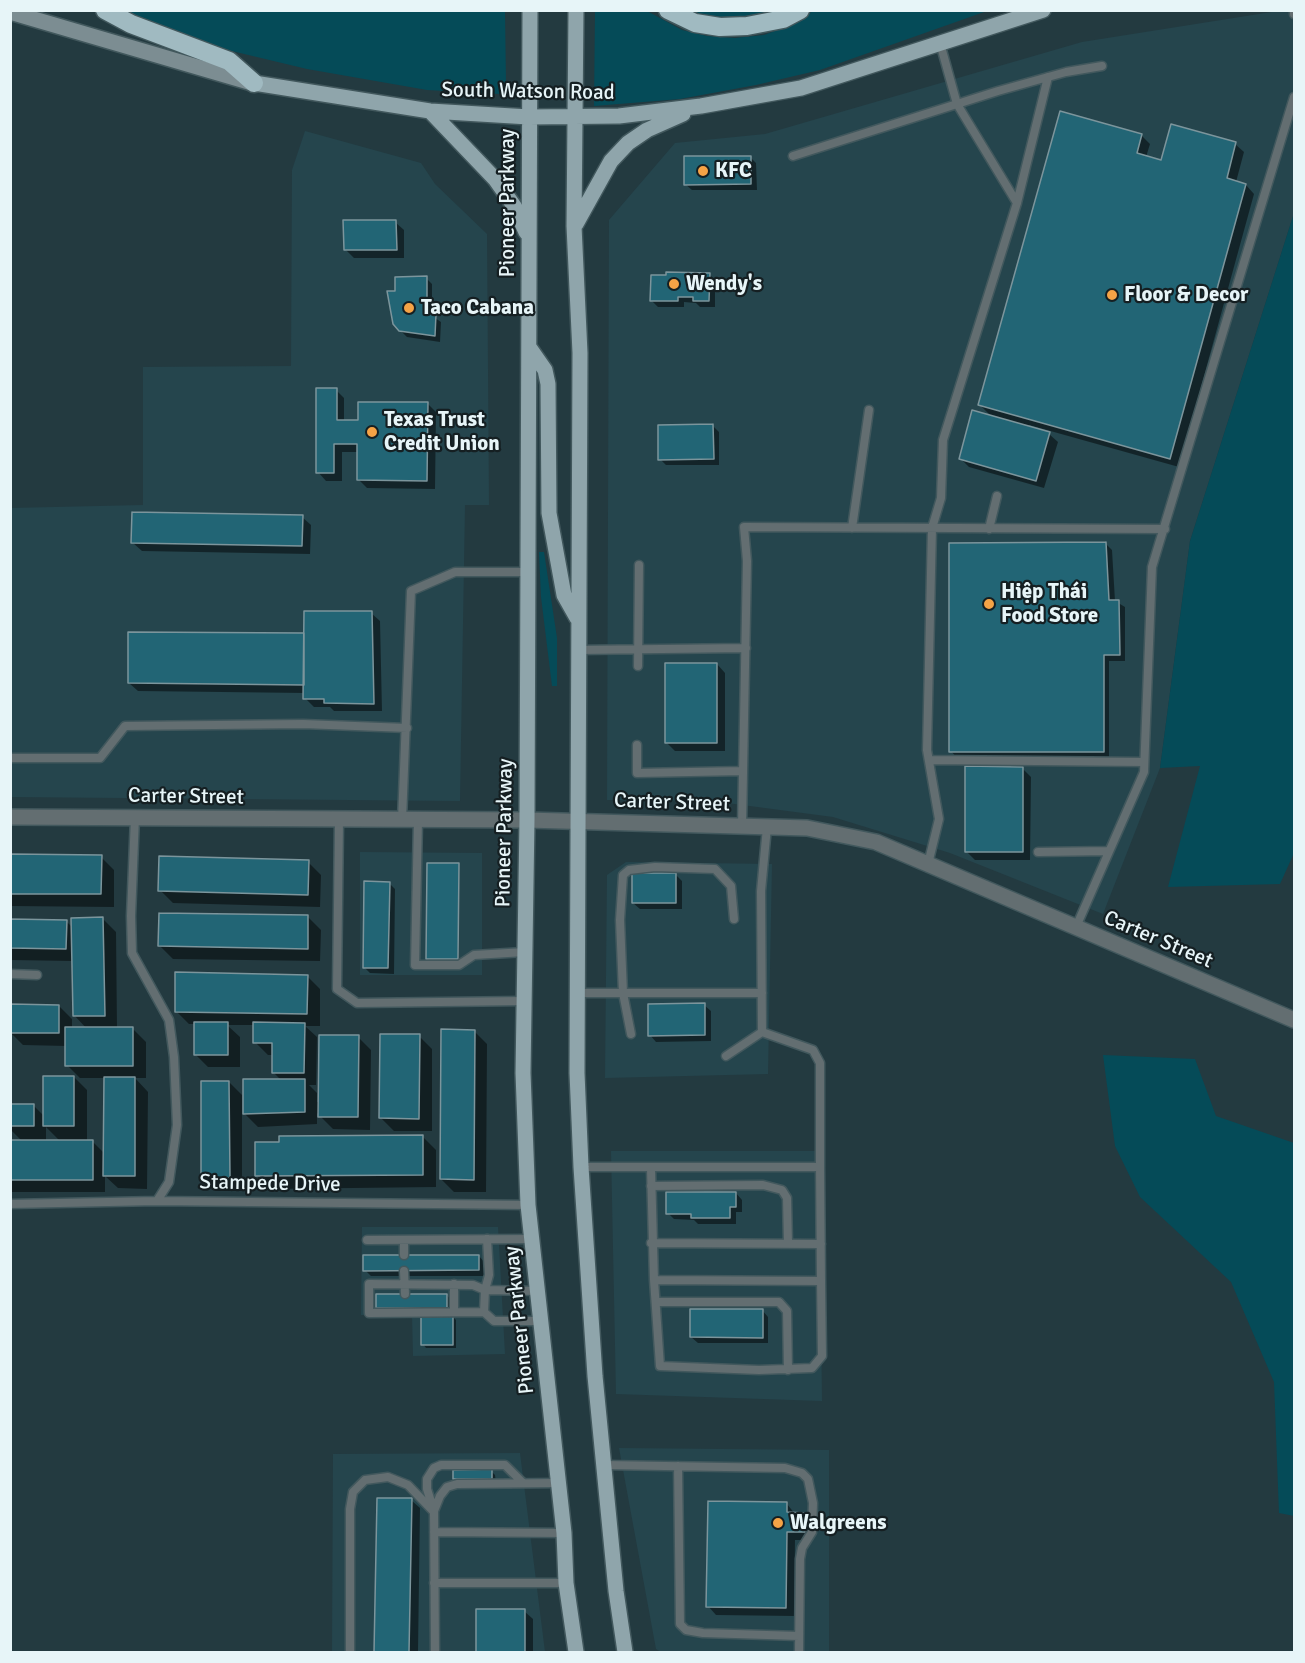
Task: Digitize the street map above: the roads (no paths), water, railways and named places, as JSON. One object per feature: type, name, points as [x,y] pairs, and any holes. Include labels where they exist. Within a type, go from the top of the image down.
[{"type":"highway","points":[[105,10],[131,24],[229,61],[254,83]]},
{"type":"highway","points":[[668,10],[695,23],[720,27],[747,26],[783,19],[800,10]]},
{"type":"main road","name":"Pioneer Parkway","points":[[530,10],[527,820],[523,1073],[528,1205],[559,1483],[566,1583],[576,1653]]},
{"type":"main road","points":[[576,10],[574,226],[580,353],[577,993],[581,1167],[595,1376],[616,1591],[625,1653]]},
{"type":"main road","name":"South Watson Road","points":[[10,12],[254,83],[430,111],[529,117],[575,117],[619,116],[701,106],[801,88],[1043,10]]},
{"type":"main road","points":[[574,226],[611,161],[628,143],[666,121],[701,106]]},
{"type":"main road","points":[[430,111],[495,179],[514,206],[528,237]]},
{"type":"main road","points":[[529,347],[545,370],[548,384],[549,513],[564,595],[577,618]]},
{"type":"street","name":"Carter Street","points":[[10,817],[527,820],[807,828],[876,842],[1294,1020]]},
{"type":"lane","points":[[940,43],[957,104],[1017,202]]},
{"type":"lane","points":[[794,156],[1048,77],[1102,66]]},
{"type":"lane","points":[[927,864],[939,819],[927,750],[932,528],[941,498],[943,440],[1017,202],[1048,77]]},
{"type":"lane","points":[[1076,927],[1144,772],[1152,567],[1294,97]]},
{"type":"lane","points":[[852,528],[869,410]]},
{"type":"lane","points":[[989,529],[997,496]]},
{"type":"lane","points":[[742,826],[747,551],[744,527],[1165,529]]},
{"type":"lane","points":[[638,666],[639,565]]},
{"type":"lane","points":[[525,951],[474,955],[459,965],[415,965],[407,728],[411,591],[455,572],[527,572]]},
{"type":"lane","points":[[577,650],[746,648]]},
{"type":"lane","points":[[10,758],[100,758],[125,726],[303,724],[407,728]]},
{"type":"lane","points":[[637,745],[637,773],[743,771]]},
{"type":"lane","points":[[929,760],[1144,762]]},
{"type":"lane","points":[[135,817],[131,916],[132,953],[169,1020],[174,1057],[177,1125],[169,1182],[157,1201]]},
{"type":"lane","points":[[339,820],[337,989],[357,1003],[524,1001]]},
{"type":"lane","points":[[762,1032],[761,891],[767,827]]},
{"type":"lane","points":[[1038,852],[1109,851]]},
{"type":"lane","points":[[631,1034],[623,993],[620,920],[623,875],[629,870],[655,867],[715,869],[731,886],[734,918]]},
{"type":"lane","points":[[10,974],[37,975]]},
{"type":"lane","points":[[577,993],[762,993]]},
{"type":"lane","points":[[726,1056],[762,1032]]},
{"type":"lane","points":[[651,1168],[651,1243],[660,1366],[788,1370],[812,1368],[822,1356],[820,1063],[813,1050],[762,1032]]},
{"type":"lane","points":[[581,1167],[820,1167]]},
{"type":"lane","points":[[651,1186],[763,1185],[782,1190],[787,1198],[788,1244]]},
{"type":"lane","name":"Stampede Drive","points":[[10,1204],[157,1201],[528,1205]]},
{"type":"lane","points":[[484,1312],[484,1290],[489,1275],[487,1239]]},
{"type":"lane","points":[[367,1240],[532,1239]]},
{"type":"lane","points":[[404,1240],[404,1255]]},
{"type":"lane","points":[[651,1243],[822,1244]]},
{"type":"lane","points":[[404,1271],[405,1289]]},
{"type":"lane","points":[[654,1281],[821,1281]]},
{"type":"lane","points":[[538,1291],[484,1290],[473,1285],[454,1284],[405,1289],[369,1284],[369,1313],[405,1310],[484,1312],[494,1321],[541,1321]]},
{"type":"lane","points":[[454,1284],[454,1312]]},
{"type":"lane","points":[[656,1302],[779,1302],[786,1311],[788,1370]]},
{"type":"lane","points":[[435,1653],[434,1512],[427,1489],[428,1479],[434,1468],[441,1465],[505,1465],[523,1483]]},
{"type":"lane","points":[[605,1465],[785,1468],[802,1473],[808,1479],[813,1503],[812,1532],[802,1548],[800,1559],[799,1653]]},
{"type":"lane","points":[[678,1466],[680,1624],[686,1630],[703,1633],[799,1636]]},
{"type":"lane","points":[[350,1653],[350,1509],[353,1492],[364,1480],[388,1477],[408,1485],[434,1512]]},
{"type":"lane","points":[[434,1512],[440,1496],[447,1487],[457,1484],[559,1483]]},
{"type":"lane","points":[[434,1532],[564,1533]]},
{"type":"lane","points":[[434,1583],[566,1583]]},
{"type":"place","name":"KFC","points":[[703,171]]},
{"type":"place","name":"Wendy's","points":[[674,284]]},
{"type":"place","name":"Floor & Decor","points":[[1112,295]]},
{"type":"place","name":"Taco Cabana","points":[[409,308]]},
{"type":"place","name":"Texas Trust Credit Union","points":[[372,432]]},
{"type":"place","name":"Hiệp Thái Food Store","points":[[989,604]]},
{"type":"place","name":"Walgreens","points":[[778,1523]]}]
